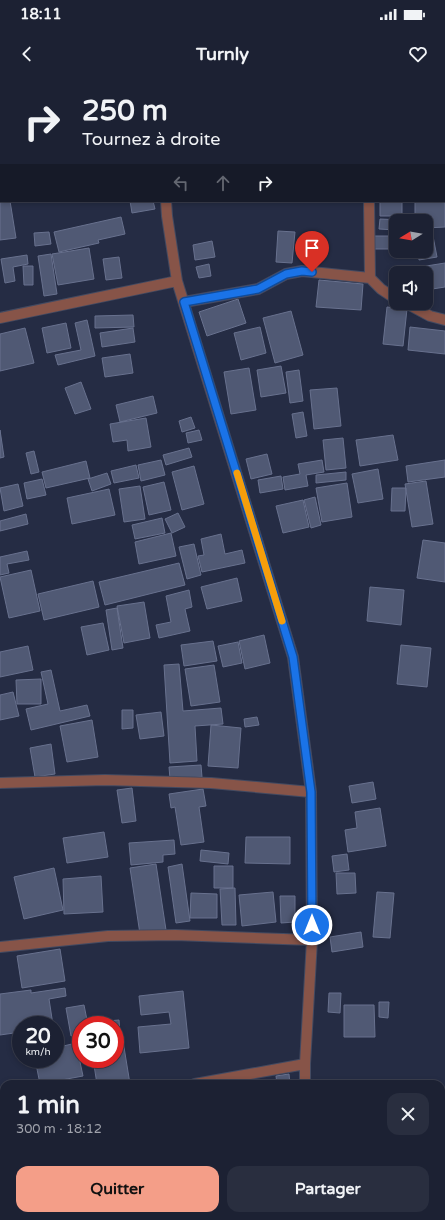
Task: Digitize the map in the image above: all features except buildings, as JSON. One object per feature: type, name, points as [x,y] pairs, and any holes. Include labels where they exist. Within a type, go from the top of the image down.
[{"type":"street","points":[[166,202],[177,281],[293,657],[311,792],[312,940],[305,1064],[306,1080]]},
{"type":"street","points":[[369,202],[370,278]]},
{"type":"street","points":[[184,302],[258,289],[286,274],[302,271],[370,278],[381,289],[389,294]]},
{"type":"street","points":[[0,318],[177,281]]},
{"type":"street","points":[[419,310],[430,316],[445,320]]},
{"type":"street","points":[[0,783],[105,780],[211,782],[311,792]]},
{"type":"street","points":[[0,947],[108,936],[175,935],[312,940]]},
{"type":"street","points":[[217,1080],[305,1064]]},
{"type":"slow traffic","points":[[237,473],[282,621]]},
{"type":"route","points":[[312,272],[302,271],[286,274],[258,289],[184,302],[293,657],[311,792],[312,925]]}]
